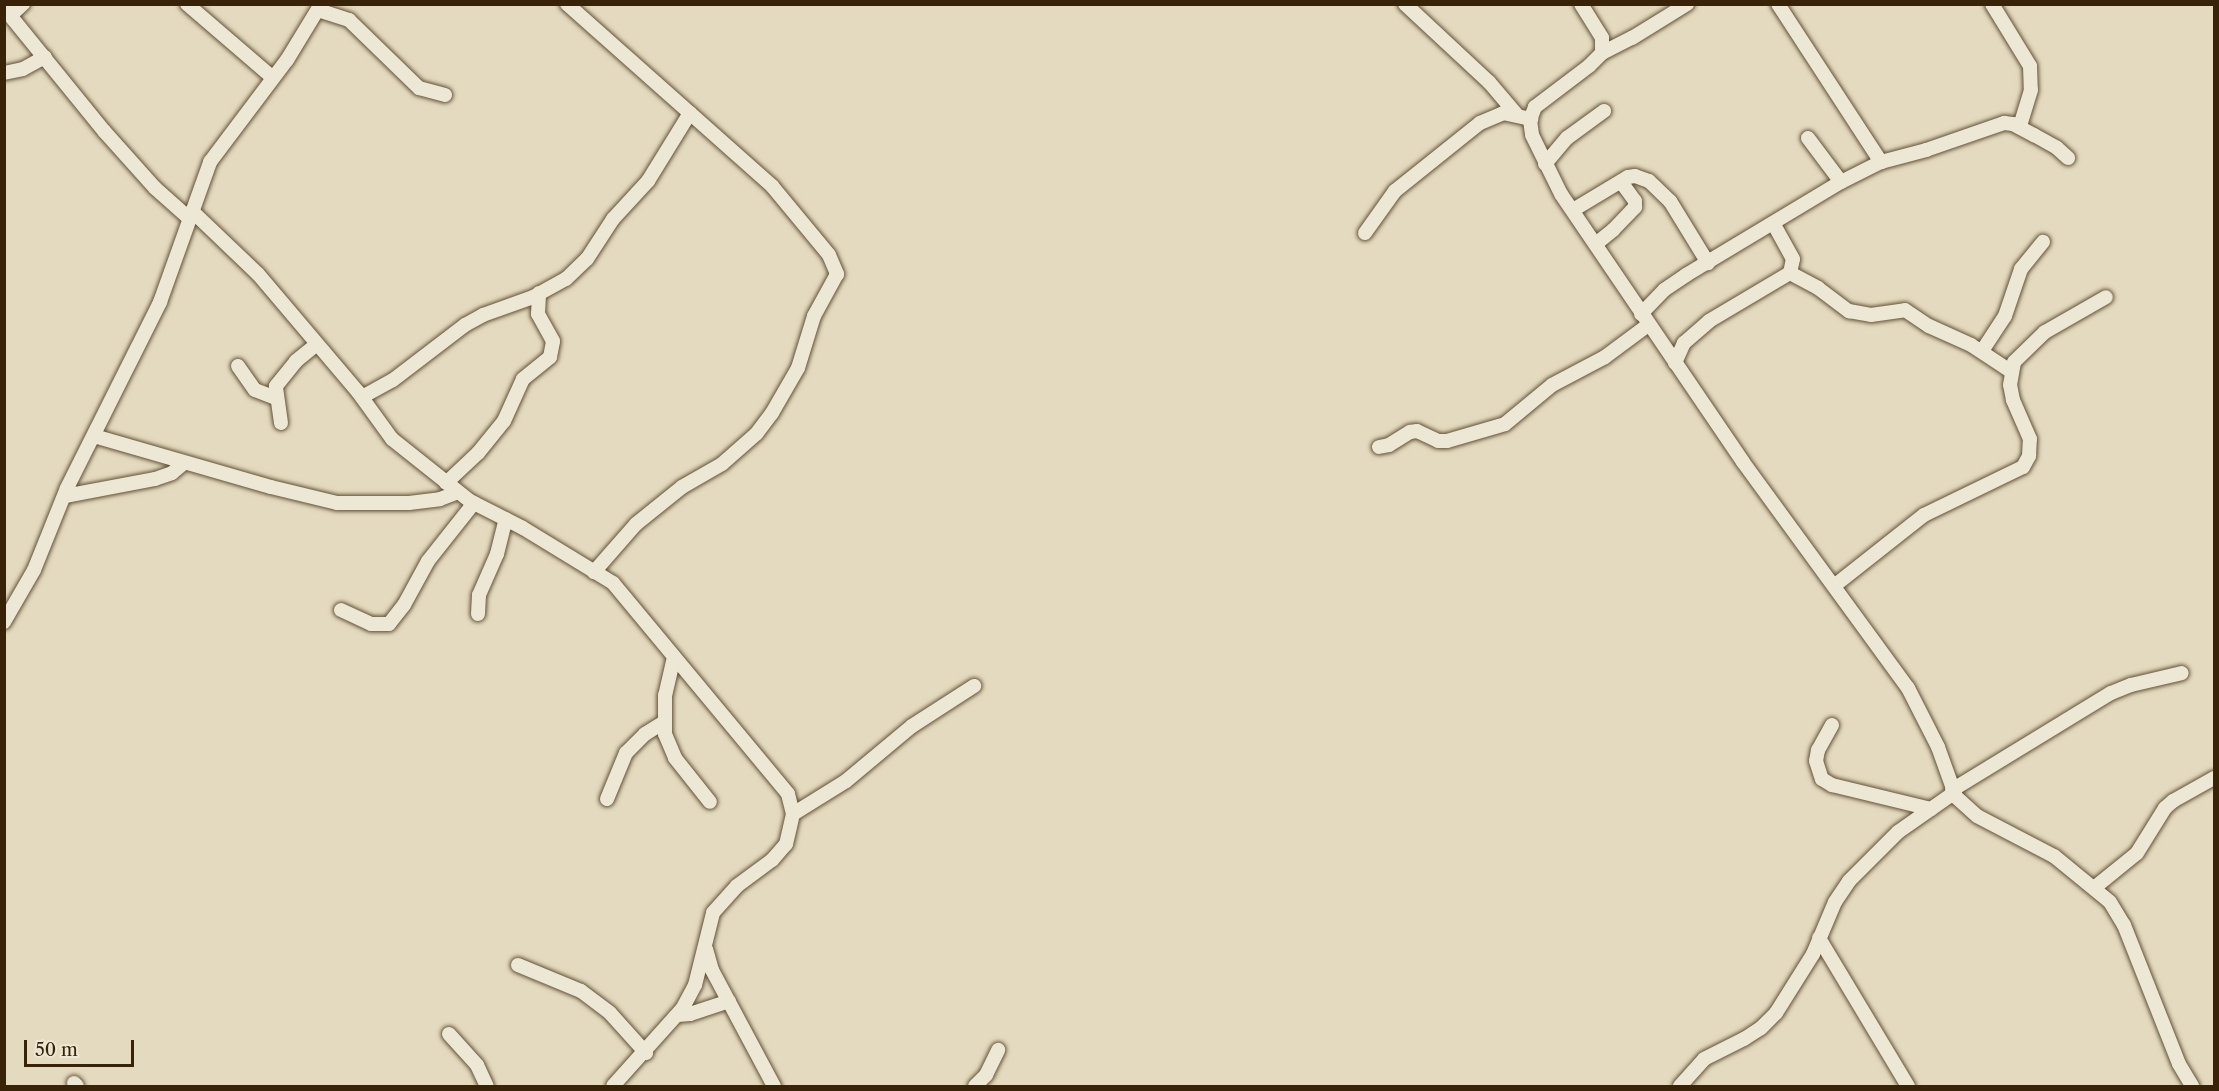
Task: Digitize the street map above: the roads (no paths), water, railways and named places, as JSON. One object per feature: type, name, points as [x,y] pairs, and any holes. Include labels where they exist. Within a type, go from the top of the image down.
[{"type":"street","points":[[23,4],[7,12],[155,188],[191,215],[258,274],[362,397],[392,439],[474,503],[506,519],[613,583],[788,794],[793,814],[786,844],[772,860],[737,886],[713,913],[695,985],[678,1015],[646,1053],[613,1086]]},
{"type":"street","points":[[187,4],[272,77]]},
{"type":"street","points":[[567,4],[772,186],[829,255],[837,274],[814,316],[805,351],[786,392],[756,435],[722,464],[695,478],[643,518],[594,572]]},
{"type":"street","points":[[1405,4],[1489,82],[1517,115]]},
{"type":"street","points":[[1581,4],[1602,38],[1602,52]]},
{"type":"street","points":[[1687,4],[1632,38],[1602,52],[1589,66],[1535,107],[1531,118],[1532,135],[1545,164],[1645,320],[1908,688],[1938,747],[1953,791],[1977,816],[2054,856],[2110,902],[2124,925],[2179,1064],[2192,1086]]},
{"type":"street","points":[[1778,4],[1881,162]]},
{"type":"street","points":[[1992,4],[2030,66],[2031,90],[2020,127]]},
{"type":"street","points":[[4,622],[34,570],[64,496],[164,294],[210,162],[287,60],[320,6],[349,20],[419,88],[445,95]]},
{"type":"street","points":[[4,73],[23,69],[45,57]]},
{"type":"street","points":[[1545,164],[1567,138],[1604,111]]},
{"type":"street","points":[[362,397],[393,380],[465,325],[483,315],[517,304],[566,279],[587,259],[613,219],[648,181],[690,113]]},
{"type":"street","points":[[1365,232],[1395,191],[1480,123],[1503,113],[1531,118]]},
{"type":"street","points":[[1379,447],[1389,445],[1410,432],[1417,431],[1438,441],[1447,441],[1505,424],[1552,385],[1605,357],[1645,320],[1664,290],[1774,225],[1841,182],[1881,162],[1936,147],[2004,123],[2020,127],[2057,148],[2068,158]]},
{"type":"street","points":[[1808,138],[1841,182]]},
{"type":"street","points":[[1573,210],[1635,176],[1660,190],[1678,213],[1708,263]]},
{"type":"street","points":[[1597,243],[1635,207],[1635,201],[1621,182]]},
{"type":"street","points":[[1675,363],[1684,343],[1724,309],[1790,273],[1793,259],[1774,225]]},
{"type":"street","points":[[1982,351],[2005,316],[2021,269],[2043,242]]},
{"type":"street","points":[[1790,273],[1818,288],[1849,311],[1871,315],[1897,309],[1905,310],[1929,326],[1982,351],[2012,372]]},
{"type":"street","points":[[446,483],[478,453],[504,421],[523,379],[550,357],[553,340],[538,314],[539,293]]},
{"type":"street","points":[[1834,586],[1924,515],[2023,467],[2029,456],[2030,439],[2013,400],[2010,385],[2014,362],[2045,332],[2106,297]]},
{"type":"street","points":[[281,423],[276,386],[285,374],[316,345]]},
{"type":"street","points":[[238,366],[255,390],[276,398]]},
{"type":"street","points":[[94,436],[184,463],[337,503],[409,504],[440,499],[458,492]]},
{"type":"street","points":[[64,496],[155,479],[172,473],[184,463]]},
{"type":"street","points":[[341,610],[371,624],[388,624],[404,605],[428,561],[474,503]]},
{"type":"street","points":[[478,614],[479,594],[497,554],[506,519]]},
{"type":"street","points":[[674,657],[665,695],[664,722],[669,747],[710,802]]},
{"type":"street","points":[[1680,1086],[1704,1059],[1744,1039],[1776,1013],[1813,954],[1835,902],[1859,870],[1898,832],[1953,791],[2111,693],[2131,685],[2182,673]]},
{"type":"street","points":[[793,814],[846,781],[912,726],[974,686]]},
{"type":"street","points":[[607,799],[626,753],[645,734],[664,722]]},
{"type":"street","points":[[1832,725],[1818,750],[1816,761],[1822,779],[1832,785],[1931,809]]},
{"type":"street","points":[[2094,888],[2137,853],[2165,808],[2214,778]]},
{"type":"street","points":[[1820,938],[1908,1086]]},
{"type":"street","points":[[705,944],[712,970],[774,1086]]},
{"type":"street","points":[[518,965],[581,991],[610,1013],[646,1053]]},
{"type":"street","points":[[678,1015],[690,1014],[729,1001]]},
{"type":"street","points":[[449,1034],[477,1065],[487,1086]]},
{"type":"street","points":[[975,1086],[986,1075],[998,1050]]}]
